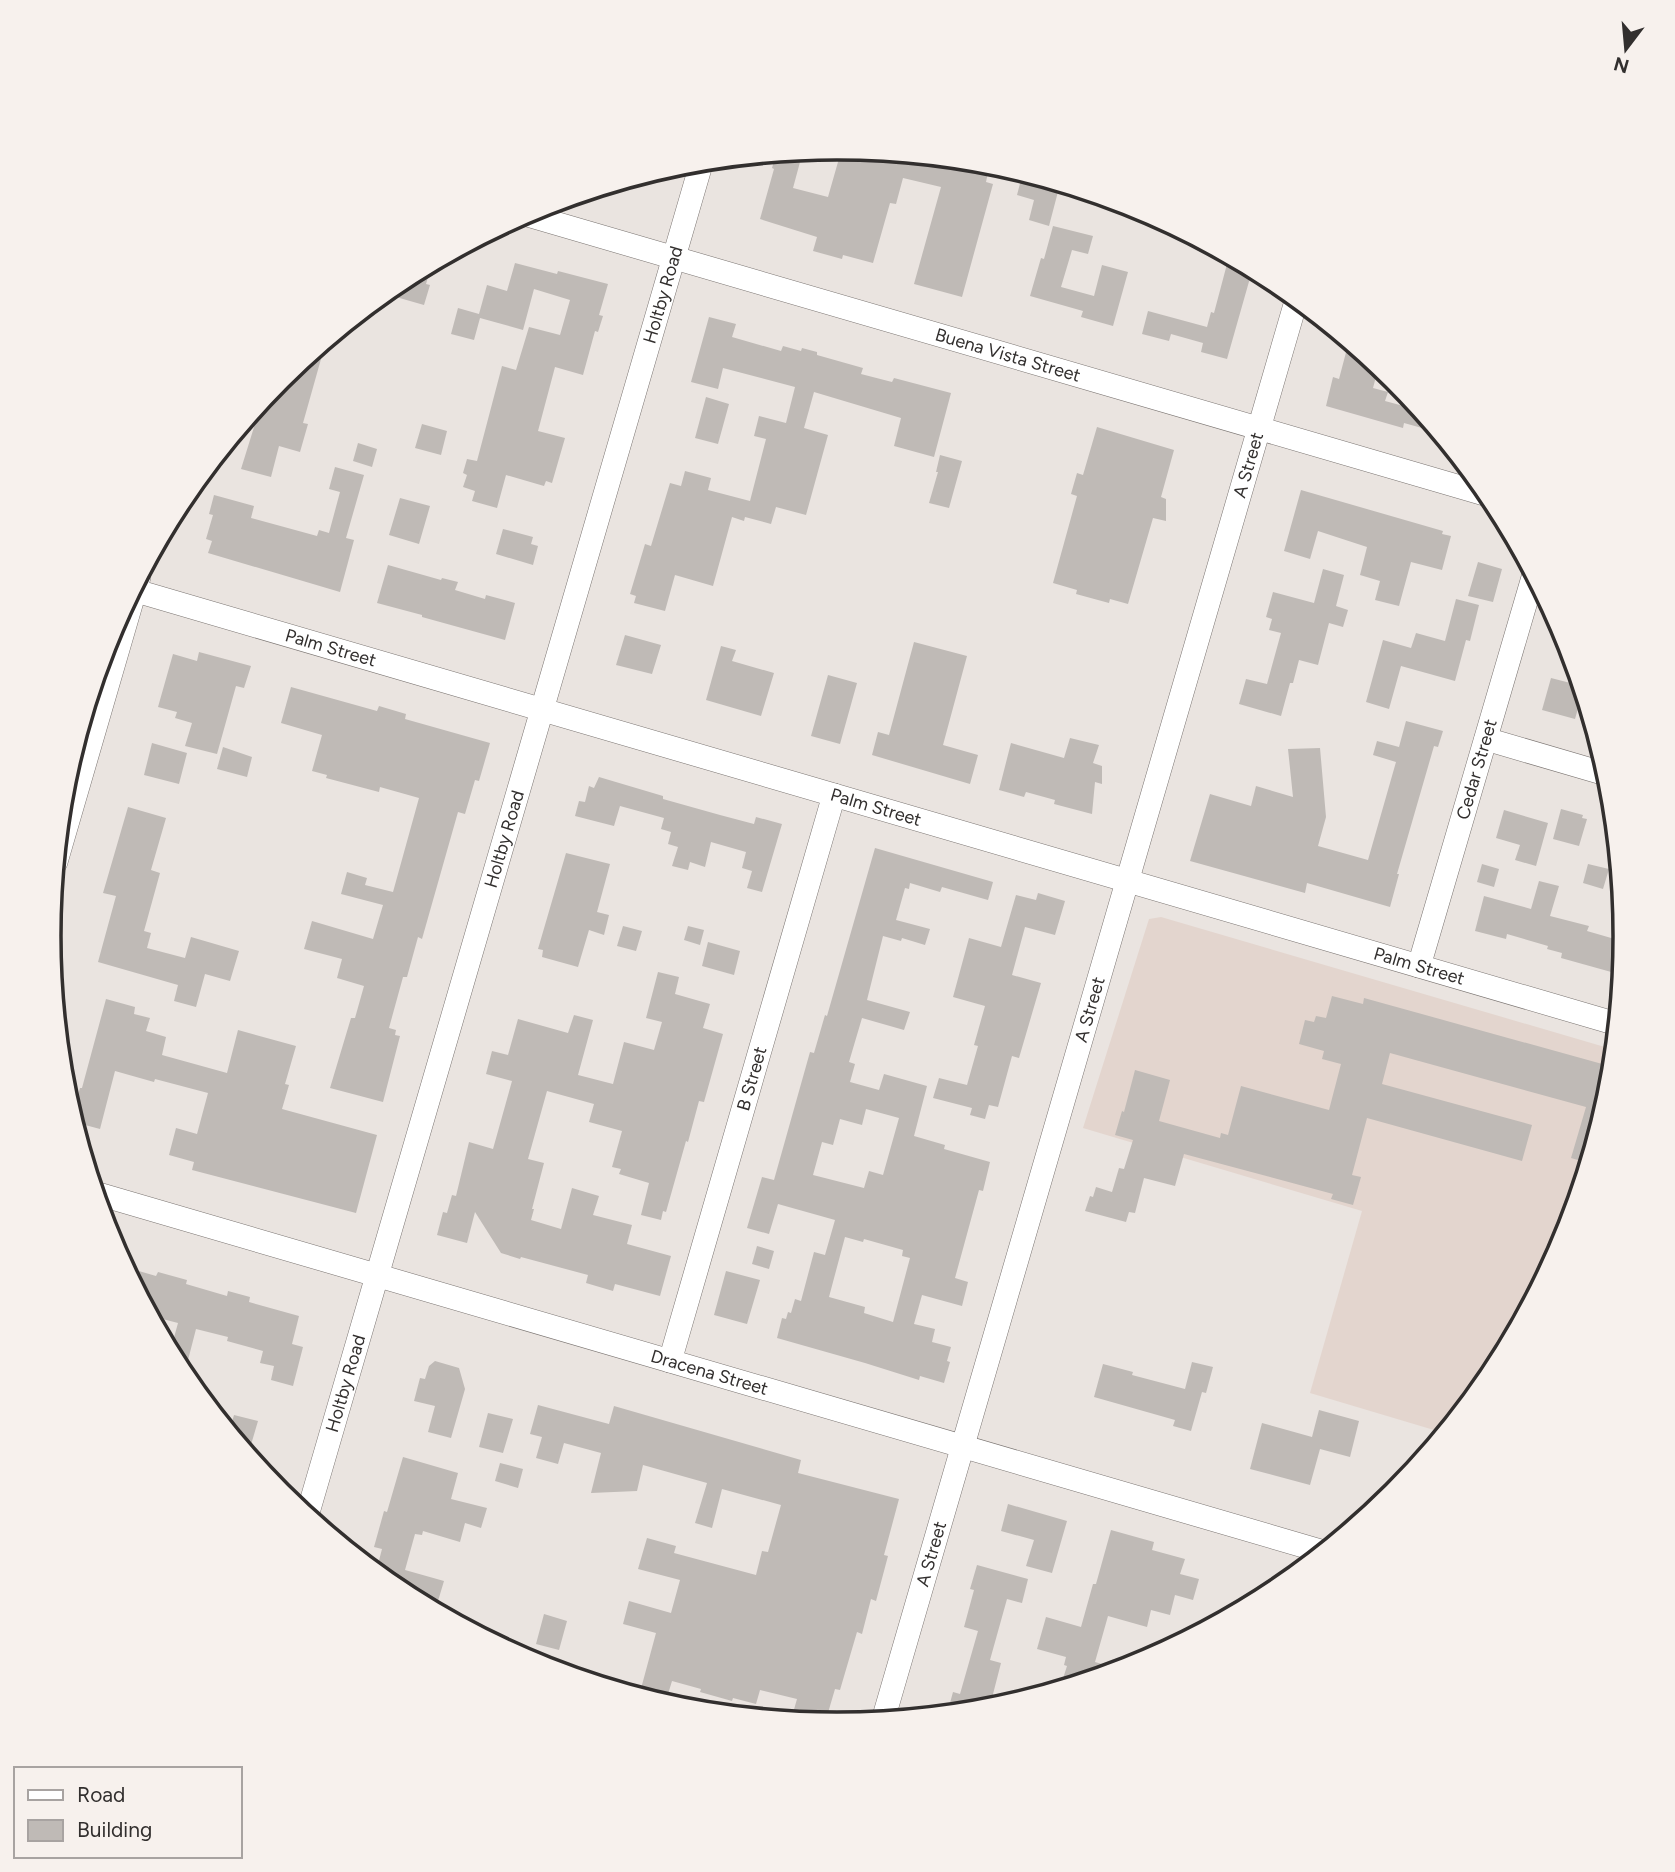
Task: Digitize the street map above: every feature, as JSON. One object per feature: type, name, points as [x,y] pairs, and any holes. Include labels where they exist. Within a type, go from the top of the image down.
[{"type":"street","name":"Holtby Road","points":[[310,1505],[699,173]]},
{"type":"street","name":"Buena Vista Street","points":[[541,219],[1473,491]]},
{"type":"street","name":"A Street","points":[[886,1711],[1294,309]]},
{"type":"street","name":"Cedar Street","points":[[1419,966],[1530,586]]},
{"type":"street","name":"Palm Street","points":[[144,588],[542,710],[1609,1022]]},
{"type":"street","points":[[73,803],[122,635]]},
{"type":"street","points":[[1486,739],[1596,771]]},
{"type":"street","name":"B Street","points":[[670,1361],[834,795]]},
{"type":"street","name":"Dracena Street","points":[[106,1196],[1314,1549]]},
{"type":"shaded area","points":[[1161,917],[1605,1047],[1587,1137],[1573,1186],[1555,1233],[1510,1324],[1483,1367],[1435,1430],[1310,1393],[1362,1211],[1083,1128],[1149,919]]},
{"type":"building","points":[[839,160],[939,166],[988,175],[986,182],[993,184],[962,297],[914,284],[941,187],[903,178],[896,204],[890,203],[873,263],[843,255],[842,259],[813,251],[817,237],[760,219],[774,162],[800,161],[793,188],[828,197]]},
{"type":"building","points":[[1020,182],[1058,192],[1049,226],[1029,220],[1034,200],[1017,195]]},
{"type":"building","points":[[1053,226],[1093,236],[1088,254],[1072,250],[1061,287],[1094,296],[1102,265],[1128,272],[1113,326],[1081,317],[1083,311],[1030,296]]},
{"type":"building","points":[[515,263],[608,284],[599,315],[603,316],[598,332],[595,331],[583,375],[555,367],[538,431],[565,438],[552,483],[546,481],[544,486],[506,475],[497,508],[472,501],[475,491],[463,487],[467,475],[463,473],[467,459],[477,461],[502,366],[516,370],[529,327],[560,335],[570,300],[534,289],[523,330],[480,318],[474,340],[451,334],[458,308],[479,314],[487,285],[507,291]]},
{"type":"building","points":[[1227,265],[1250,279],[1227,359],[1201,352],[1203,343],[1171,334],[1169,341],[1142,334],[1148,311],[1207,327],[1211,312],[1214,313]]},
{"type":"building","points":[[428,277],[426,284],[430,285],[424,305],[397,297]]},
{"type":"building","points":[[709,317],[736,324],[732,337],[781,351],[783,346],[801,351],[802,348],[863,368],[861,374],[892,382],[894,378],[951,393],[934,457],[894,446],[901,418],[814,392],[804,428],[828,435],[806,515],[776,507],[771,524],[745,517],[744,521],[732,517],[713,586],[675,575],[665,611],[634,603],[636,596],[630,594],[645,544],[651,546],[670,483],[681,486],[685,471],[711,478],[708,490],[750,501],[766,439],[754,436],[759,416],[786,423],[795,387],[723,368],[718,389],[691,382]]},
{"type":"building","points":[[1347,350],[1376,377],[1373,388],[1388,392],[1385,401],[1404,406],[1425,429],[1404,423],[1403,428],[1326,406],[1333,377],[1339,379]]},
{"type":"building","points":[[321,359],[303,423],[308,424],[300,452],[279,446],[271,477],[241,469],[255,422],[289,387]]},
{"type":"building","points":[[706,397],[729,404],[718,444],[695,438]]},
{"type":"building","points":[[422,424],[447,431],[441,455],[415,448]]},
{"type":"building","points":[[1097,427],[1174,450],[1161,497],[1166,499],[1166,521],[1153,518],[1128,604],[1110,599],[1109,603],[1076,594],[1077,590],[1053,583],[1077,496],[1071,494],[1077,473],[1083,475]]},
{"type":"building","points":[[358,443],[377,449],[372,467],[353,461]]},
{"type":"building","points":[[940,455],[962,461],[949,508],[929,503]]},
{"type":"building","points":[[335,467],[364,475],[346,538],[354,540],[340,592],[208,553],[212,541],[206,539],[213,515],[209,514],[214,495],[254,506],[251,518],[317,536],[319,530],[329,533],[340,492],[329,489]]},
{"type":"building","points":[[1301,490],[1443,531],[1442,534],[1451,536],[1442,570],[1411,562],[1399,606],[1375,600],[1380,581],[1360,575],[1367,547],[1318,531],[1310,559],[1284,551]]},
{"type":"building","points":[[400,498],[430,506],[419,544],[389,535]]},
{"type":"building","points":[[503,529],[533,537],[531,544],[538,546],[533,565],[496,554]]},
{"type":"building","points":[[1478,562],[1502,569],[1493,602],[1468,596]]},
{"type":"building","points":[[388,565],[458,582],[455,590],[485,599],[486,595],[515,603],[505,640],[377,603]]},
{"type":"building","points":[[1323,569],[1344,575],[1336,606],[1348,610],[1343,627],[1329,623],[1318,665],[1299,660],[1281,716],[1239,704],[1246,679],[1267,684],[1281,633],[1269,630],[1272,619],[1266,617],[1273,592],[1314,603]]},
{"type":"building","points":[[1456,599],[1479,605],[1470,641],[1466,640],[1455,681],[1401,666],[1389,709],[1366,702],[1383,640],[1411,648],[1416,633],[1445,641]]},
{"type":"building","points":[[625,635],[661,645],[652,674],[616,665]]},
{"type":"building","points":[[914,642],[967,656],[943,745],[978,755],[970,784],[872,755],[878,732],[889,735]]},
{"type":"building","points":[[721,646],[736,650],[732,661],[774,673],[761,716],[706,700]]},
{"type":"building","points":[[199,652],[251,666],[244,688],[236,686],[217,754],[185,746],[192,723],[175,718],[177,712],[158,707],[173,654],[197,661]]},
{"type":"building","points":[[828,675],[857,683],[840,744],[811,736]]},
{"type":"building","points":[[1551,678],[1572,683],[1579,706],[1575,719],[1542,710]]},
{"type":"building","points":[[291,687],[377,711],[379,706],[406,714],[405,719],[490,743],[479,781],[475,780],[465,814],[458,812],[422,939],[418,937],[407,977],[403,977],[389,1028],[396,1030],[395,1035],[400,1036],[383,1102],[330,1088],[351,1018],[355,1018],[364,986],[337,978],[342,959],[304,949],[312,921],[373,939],[383,905],[341,894],[347,872],[367,878],[365,885],[393,892],[419,798],[380,787],[379,792],[326,778],[327,775],[312,771],[322,735],[281,723]]},
{"type":"building","points":[[1406,721],[1443,731],[1438,747],[1434,746],[1390,907],[1307,883],[1305,893],[1190,861],[1210,794],[1251,806],[1256,786],[1293,797],[1288,749],[1320,748],[1326,817],[1318,846],[1368,860],[1396,762],[1373,755],[1377,741],[1399,747]]},
{"type":"building","points":[[1070,738],[1099,745],[1093,763],[1102,766],[1102,784],[1095,782],[1092,814],[1054,804],[1055,800],[1026,792],[1024,797],[999,790],[1011,743],[1064,758]]},
{"type":"building","points":[[152,743],[187,753],[179,784],[144,775]]},
{"type":"building","points":[[223,747],[252,757],[247,777],[217,769]]},
{"type":"building","points":[[599,777],[663,796],[663,799],[754,824],[756,817],[782,824],[762,892],[747,888],[752,871],[742,868],[746,852],[711,842],[705,867],[690,862],[688,870],[672,866],[678,847],[668,844],[671,832],[661,829],[664,818],[620,806],[614,826],[575,816],[579,801],[585,802],[589,786],[594,788]]},
{"type":"building","points":[[128,807],[166,818],[151,870],[160,873],[144,931],[151,933],[147,948],[185,958],[191,937],[239,951],[230,981],[205,974],[196,1007],[174,1001],[178,985],[98,962],[116,896],[103,893]]},
{"type":"building","points":[[1561,809],[1583,815],[1582,818],[1587,819],[1579,846],[1553,839]]},
{"type":"building","points":[[1504,810],[1548,823],[1536,866],[1515,860],[1520,845],[1496,838]]},
{"type":"building","points":[[875,848],[993,882],[988,900],[942,887],[940,892],[910,883],[909,889],[905,888],[896,920],[930,929],[925,945],[883,936],[867,1000],[910,1012],[904,1030],[862,1018],[849,1062],[855,1064],[850,1082],[879,1090],[884,1074],[927,1086],[914,1136],[945,1145],[944,1149],[990,1162],[983,1191],[979,1190],[955,1278],[968,1282],[962,1306],[922,1295],[914,1324],[935,1329],[932,1342],[951,1347],[944,1383],[920,1376],[919,1380],[777,1338],[782,1318],[786,1319],[788,1312],[791,1313],[795,1299],[801,1301],[814,1252],[825,1255],[835,1220],[778,1204],[769,1234],[747,1228],[762,1177],[774,1180],[810,1052],[814,1053],[825,1015],[827,1016]],"holes":[[[866,1109],[899,1118],[883,1175],[869,1171],[864,1188],[813,1175],[822,1142],[833,1145],[840,1119],[862,1125]],[[845,1237],[863,1242],[864,1239],[903,1250],[902,1256],[910,1258],[893,1322],[864,1313],[865,1307],[829,1297]]]},
{"type":"building","points":[[566,853],[610,864],[597,912],[609,915],[604,935],[589,930],[578,967],[542,957],[543,950],[538,949]]},
{"type":"building","points":[[1482,864],[1499,869],[1494,887],[1477,882]]},
{"type":"building","points":[[1588,864],[1609,869],[1603,889],[1583,883]]},
{"type":"building","points":[[1539,881],[1559,886],[1550,916],[1589,926],[1587,931],[1614,939],[1613,972],[1561,958],[1562,953],[1547,949],[1548,946],[1507,934],[1506,939],[1475,931],[1484,896],[1531,909]]},
{"type":"building","points":[[1038,893],[1065,901],[1055,935],[1025,927],[1012,975],[1041,983],[1019,1058],[1012,1056],[998,1107],[989,1105],[985,1119],[970,1115],[972,1108],[933,1098],[939,1078],[967,1085],[978,1046],[974,1045],[985,1006],[953,997],[969,938],[1001,947],[1016,895],[1036,900]]},
{"type":"building","points":[[623,926],[642,931],[636,951],[617,946]]},
{"type":"building","points":[[688,926],[704,930],[700,945],[684,940]]},
{"type":"building","points":[[708,942],[740,951],[734,975],[702,966]]},
{"type":"building","points":[[658,972],[679,977],[675,994],[710,1004],[703,1028],[723,1034],[704,1102],[699,1101],[666,1212],[663,1211],[661,1220],[641,1215],[649,1183],[619,1174],[621,1169],[612,1167],[622,1131],[589,1122],[594,1104],[547,1091],[528,1159],[544,1163],[531,1220],[561,1229],[572,1188],[599,1196],[593,1215],[632,1225],[627,1244],[671,1256],[660,1296],[615,1284],[613,1291],[586,1283],[588,1275],[501,1253],[475,1212],[467,1243],[437,1235],[443,1212],[447,1213],[452,1195],[456,1196],[469,1142],[493,1149],[512,1081],[486,1074],[492,1051],[508,1055],[518,1019],[568,1033],[574,1015],[593,1020],[578,1075],[613,1084],[624,1042],[654,1050],[662,1022],[646,1018]]},
{"type":"building","points":[[1332,996],[1363,1004],[1364,998],[1603,1064],[1580,1161],[1571,1158],[1586,1107],[1390,1053],[1382,1084],[1532,1125],[1522,1161],[1367,1118],[1352,1175],[1361,1177],[1353,1205],[1331,1199],[1333,1194],[1184,1154],[1175,1186],[1144,1178],[1135,1213],[1129,1212],[1126,1222],[1085,1211],[1096,1187],[1112,1192],[1119,1168],[1124,1169],[1133,1140],[1115,1135],[1135,1070],[1170,1080],[1159,1121],[1220,1138],[1221,1133],[1228,1135],[1241,1086],[1329,1110],[1341,1064],[1322,1059],[1324,1051],[1299,1044],[1305,1020],[1314,1022],[1316,1016],[1326,1018]]},
{"type":"building","points":[[106,999],[135,1007],[134,1014],[150,1018],[146,1031],[166,1037],[162,1055],[227,1073],[238,1030],[296,1046],[285,1084],[289,1085],[282,1109],[377,1135],[356,1213],[192,1170],[194,1162],[169,1155],[176,1128],[197,1134],[208,1093],[115,1071],[100,1129],[85,1125],[78,1095]]},
{"type":"building","points":[[757,1246],[774,1251],[769,1269],[752,1264]]},
{"type":"building","points":[[137,1271],[156,1276],[158,1272],[187,1280],[186,1284],[227,1296],[228,1291],[250,1297],[249,1302],[299,1316],[292,1344],[303,1347],[293,1386],[271,1380],[274,1366],[260,1363],[263,1351],[227,1341],[228,1337],[196,1329],[188,1360],[174,1338],[178,1323],[162,1319]]},
{"type":"building","points":[[726,1271],[760,1280],[747,1324],[714,1315]]},
{"type":"building","points":[[435,1361],[459,1368],[465,1389],[451,1438],[428,1432],[435,1406],[414,1401],[420,1378],[425,1379],[429,1366]]},
{"type":"building","points":[[1192,1362],[1213,1367],[1206,1393],[1202,1392],[1191,1431],[1173,1426],[1175,1420],[1094,1397],[1103,1364],[1185,1389]]},
{"type":"building","points":[[538,1405],[609,1424],[614,1406],[801,1460],[798,1473],[899,1499],[884,1555],[888,1556],[876,1601],[871,1599],[862,1634],[857,1632],[840,1690],[835,1689],[828,1712],[794,1711],[797,1699],[760,1690],[756,1704],[733,1698],[732,1701],[672,1681],[668,1693],[641,1687],[656,1633],[623,1624],[629,1601],[671,1613],[680,1580],[638,1569],[647,1538],[676,1546],[674,1553],[756,1575],[762,1551],[768,1552],[781,1505],[722,1489],[712,1528],[695,1523],[707,1483],[643,1465],[637,1491],[591,1493],[601,1453],[564,1443],[558,1464],[536,1458],[542,1437],[530,1434]]},
{"type":"building","points":[[1319,1410],[1359,1421],[1350,1457],[1320,1449],[1310,1485],[1250,1469],[1262,1423],[1312,1437]]},
{"type":"building","points":[[488,1413],[513,1419],[503,1453],[479,1447]]},
{"type":"building","points":[[234,1415],[258,1421],[251,1444],[232,1421]]},
{"type":"building","points":[[403,1457],[458,1473],[451,1499],[487,1508],[481,1528],[465,1523],[460,1542],[423,1531],[422,1535],[415,1534],[405,1570],[444,1581],[438,1601],[379,1562],[382,1549],[374,1547],[384,1511],[387,1512]]},
{"type":"building","points":[[500,1463],[523,1469],[518,1488],[495,1481]]},
{"type":"building","points":[[1008,1504],[1067,1521],[1052,1573],[1026,1566],[1034,1540],[1001,1531]]},
{"type":"building","points":[[1111,1530],[1154,1542],[1152,1550],[1185,1559],[1180,1574],[1199,1579],[1193,1600],[1175,1595],[1170,1615],[1151,1610],[1147,1627],[1108,1616],[1095,1662],[1104,1665],[1063,1678],[1067,1666],[1064,1665],[1066,1657],[1037,1649],[1046,1617],[1081,1627],[1093,1584],[1096,1584]]},
{"type":"building","points":[[977,1565],[1028,1579],[1022,1603],[1007,1599],[990,1660],[1001,1663],[992,1696],[950,1704],[953,1692],[960,1694],[978,1631],[964,1627],[974,1590],[970,1589]]},
{"type":"building","points":[[544,1614],[567,1621],[559,1650],[536,1644]]}]
